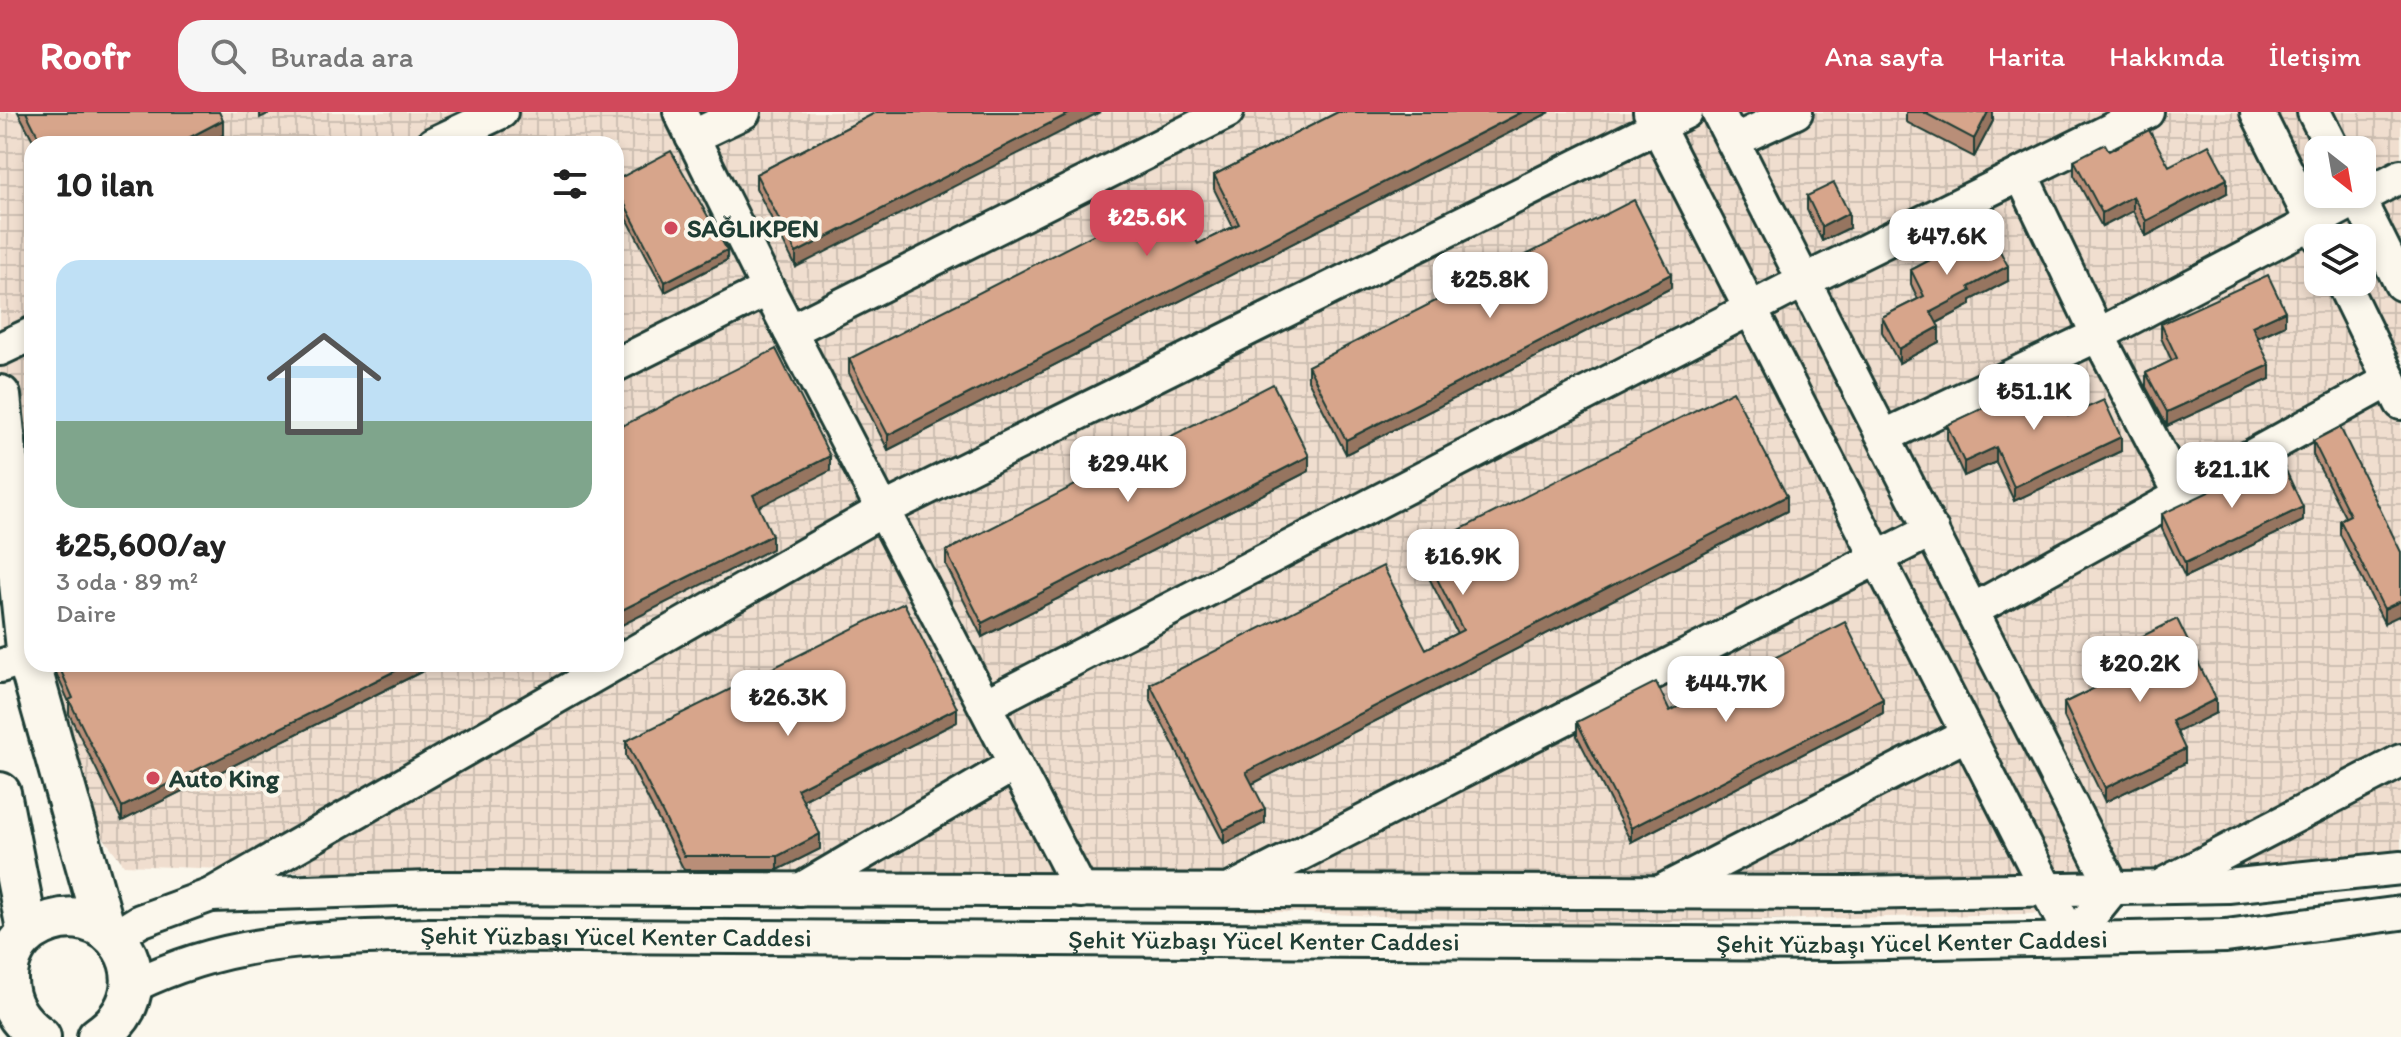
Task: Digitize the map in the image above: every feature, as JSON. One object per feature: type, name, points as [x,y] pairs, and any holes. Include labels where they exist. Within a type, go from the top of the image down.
[{"type":"main road","points":[[0,396],[20,660],[109,932],[131,965],[133,986],[128,1007],[116,1024],[98,1037]]},
{"type":"main road","points":[[0,793],[28,934]]},
{"type":"main road","points":[[40,1037],[23,1024],[12,1007],[7,987],[8,966],[16,947],[28,934],[48,921],[65,918],[89,921],[109,932]]},
{"type":"street","points":[[450,136],[501,112]]},
{"type":"street","points":[[744,112],[686,125],[1081,891]]},
{"type":"street","points":[[790,331],[1227,112]]},
{"type":"street","points":[[624,659],[883,510],[1653,118],[1686,112]]},
{"type":"street","points":[[1653,118],[1965,735],[2072,939],[2113,888],[1718,112]]},
{"type":"street","points":[[1733,141],[1796,112]]},
{"type":"street","points":[[985,705],[1806,280],[2147,112]]},
{"type":"street","points":[[2257,112],[2313,224]]},
{"type":"street","points":[[2314,112],[2326,136]]},
{"type":"street","points":[[2021,174],[2098,335],[2181,495]]},
{"type":"street","points":[[2376,187],[2401,176]]},
{"type":"street","points":[[2323,224],[2343,208]]},
{"type":"street","points":[[2363,208],[2401,284]]},
{"type":"street","points":[[1885,436],[2304,236]]},
{"type":"street","points":[[624,361],[768,289]]},
{"type":"street","points":[[1973,610],[2181,495],[2396,392],[2349,296]]},
{"type":"street","points":[[0,349],[24,338]]},
{"type":"street","points":[[1227,891],[1932,530]]},
{"type":"street","points":[[109,932],[211,895],[601,672]]},
{"type":"street","points":[[1661,892],[1965,735]]},
{"type":"street","points":[[2158,887],[2401,761]]},
{"type":"street","points":[[800,890],[1015,764]]},
{"type":"street","name":"Şehit Yüzbaşı Yücel Kenter Caddesi","points":[[211,895],[431,888],[1661,892],[2044,889],[2228,886],[2401,868]]},
{"type":"street","name":"Şehit Yüzbaşı Yücel Kenter Caddesi","points":[[133,986],[190,962],[273,941],[428,935],[1837,944],[2226,936],[2401,913]]},
{"type":"shaded area","points":[[0,112],[2401,112],[2401,878],[2066,913],[1576,924],[124,865],[84,812],[23,701],[0,504]]},
{"type":"building","points":[[26,112],[219,112],[223,120],[192,136],[38,136]]},
{"type":"building","points":[[877,112],[1072,112],[796,253],[756,174]]},
{"type":"building","points":[[1338,112],[1522,112],[888,435],[849,359],[1173,194],[1198,244],[1239,224],[1214,175]]},
{"type":"building","points":[[1923,112],[1988,112],[1974,139]]},
{"type":"building","points":[[2149,130],[2169,166],[2209,145],[2227,179],[2146,221],[2133,196],[2102,213],[2074,160],[2105,144],[2109,151]]},
{"type":"building","name":"SAĞLIKPEN","points":[[671,151],[727,250],[665,282],[624,203],[624,176]]},
{"type":"building","points":[[1834,183],[1849,213],[1822,227],[1807,196]]},
{"type":"building","points":[[1634,200],[1671,274],[1346,440],[1308,366]]},
{"type":"building","points":[[1978,210],[2008,266],[1969,287],[1971,291],[1931,312],[1939,327],[1899,349],[1882,317],[1924,296],[1911,270],[1951,249],[1940,229]]},
{"type":"building","points":[[2268,275],[2285,311],[2252,326],[2270,365],[2167,412],[2146,373],[2177,358],[2161,324]]},
{"type":"building","points":[[776,349],[830,456],[753,495],[772,535],[624,609],[624,425]]},
{"type":"building","points":[[2050,377],[2068,416],[2104,400],[2121,437],[2014,487],[1996,447],[1964,462],[1947,425]]},
{"type":"building","points":[[1273,384],[1309,456],[982,623],[946,551]]},
{"type":"building","points":[[1733,391],[1787,496],[1246,772],[1265,809],[1224,830],[1150,684],[1383,566],[1426,649],[1463,630],[1422,549]]},
{"type":"building","points":[[2340,427],[2401,552],[2401,601],[2384,609],[2340,520],[2350,515],[2313,441]]},
{"type":"building","points":[[2280,458],[2303,507],[2185,563],[2162,514]]},
{"type":"building","points":[[904,603],[957,708],[797,789],[820,834],[778,856],[684,856],[626,741]]},
{"type":"building","points":[[2177,619],[2216,699],[2172,721],[2185,749],[2105,788],[2064,703],[2111,680],[2100,657]]},
{"type":"building","points":[[1845,622],[1883,699],[1631,828],[1577,722],[1656,682],[1670,711]]},
{"type":"building","points":[[62,672],[393,672],[122,807],[69,700],[73,698]]},
{"type":"place","name":"SAĞLIKPEN","points":[[671,228]]},
{"type":"place","name":"Auto King","points":[[153,778]]}]
